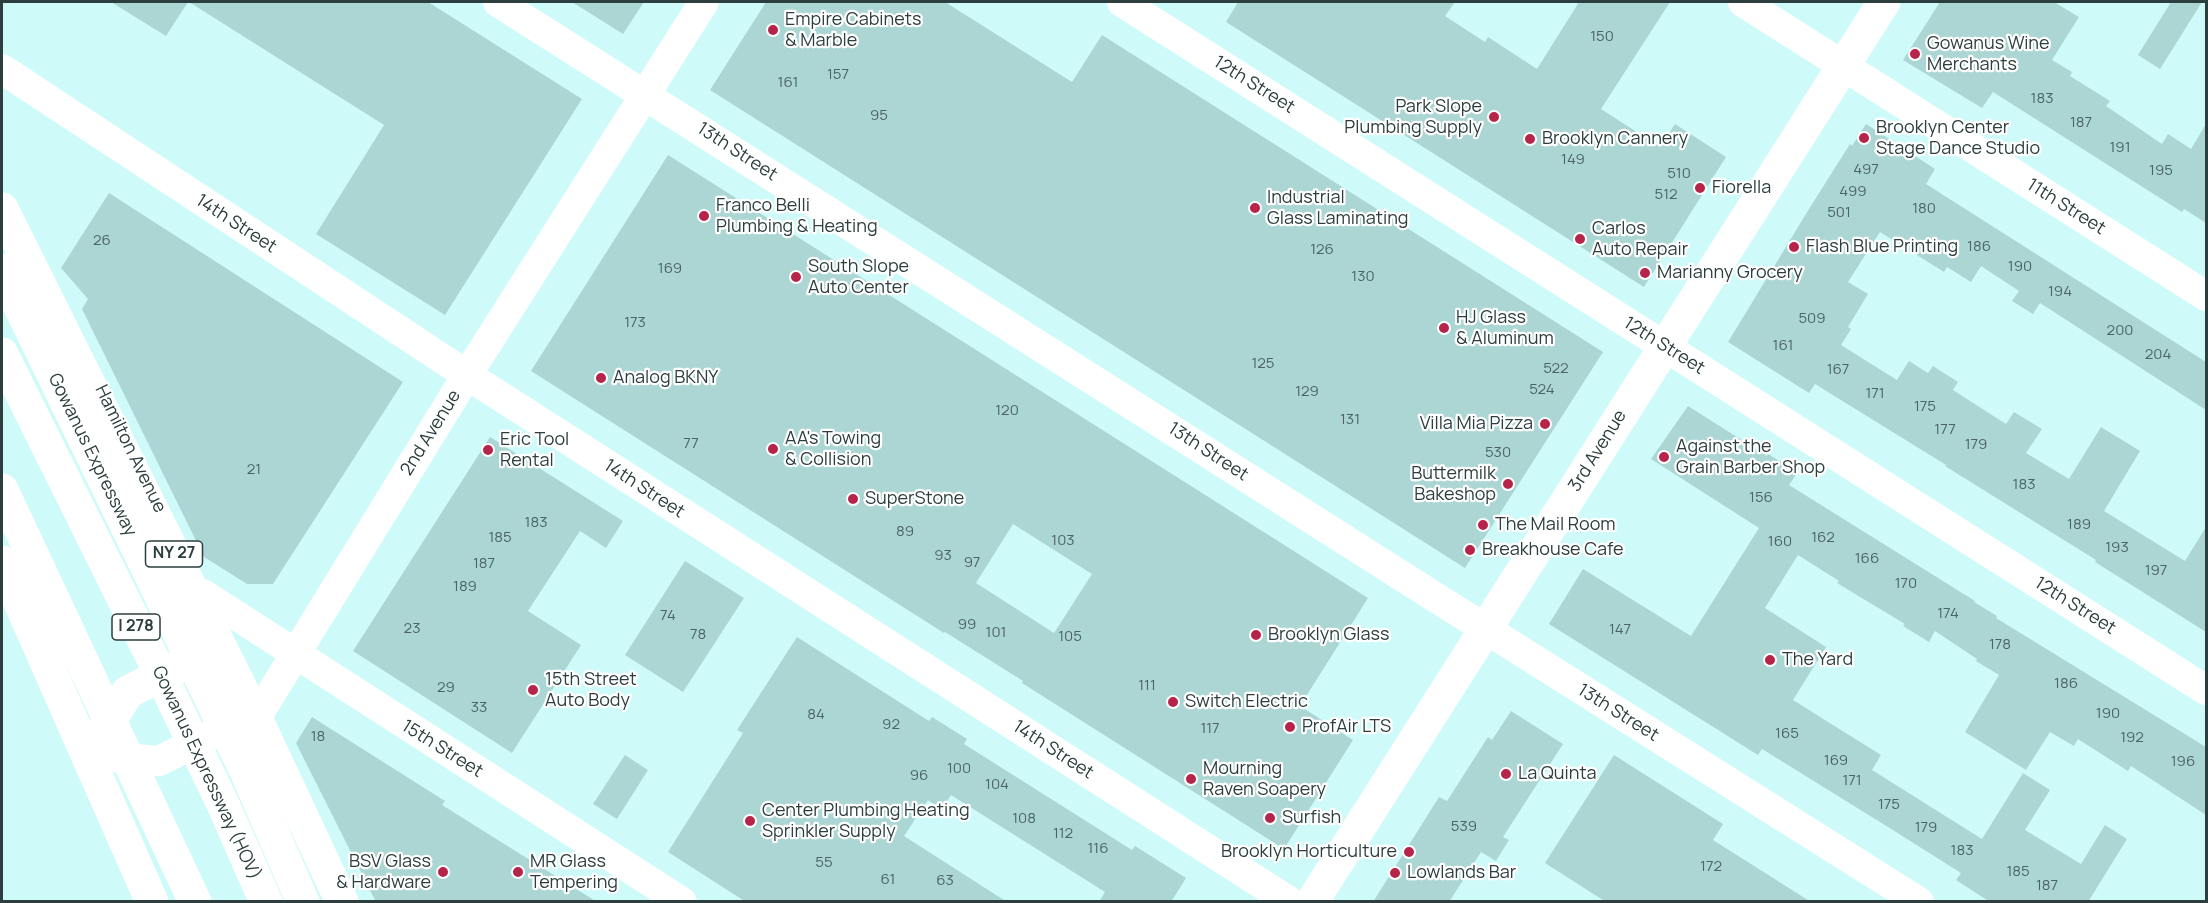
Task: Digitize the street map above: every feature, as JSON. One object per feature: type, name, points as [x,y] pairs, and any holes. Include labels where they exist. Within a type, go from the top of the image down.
[{"type":"main road","name":"3rd Avenue","points":[[1312,902],[1884,2]]},
{"type":"main road","name":"Hamilton Avenue","points":[[2,191],[261,710],[352,902]]},
{"type":"main road","name":"NY 27","points":[[2,209],[255,716],[342,902]]},
{"type":"main road","name":"Gowanus Expressway","points":[[2,270],[245,770],[303,902]]},
{"type":"main road","name":"Gowanus Expressway (HOV)","points":[[2,354],[158,669],[222,802],[266,902]]},
{"type":"main road","points":[[2,490],[195,902]]},
{"type":"main road","points":[[2,562],[152,902]]},
{"type":"main road","points":[[87,755],[128,692],[188,662],[233,657]]},
{"type":"street","name":"13th Street","points":[[498,2],[1918,902]]},
{"type":"street","name":"2nd Avenue","points":[[261,710],[467,375],[704,2]]},
{"type":"street","name":"12th Street","points":[[1122,2],[2206,690]]},
{"type":"street","name":"11th Street","points":[[1743,2],[2206,296]]},
{"type":"street","name":"14th Street","points":[[2,69],[467,375],[1290,902]]},
{"type":"street","name":"15th Street","points":[[203,594],[682,902]]},
{"type":"street","points":[[87,755],[159,762],[261,710]]},
{"type":"building","points":[[111,2],[188,2],[166,36]]},
{"type":"building","points":[[189,2],[428,2],[582,99],[445,315],[316,234],[384,125]]},
{"type":"building","points":[[572,2],[644,2],[623,34]]},
{"type":"building","points":[[766,2],[945,2],[1072,82],[1102,35],[1603,352],[1465,568],[710,90]]},
{"type":"building","points":[[1238,2],[1455,2],[1445,16],[1485,42],[1488,37],[1537,69],[1579,2],[1670,2],[1601,109],[1660,147],[1675,124],[1726,157],[1644,287],[1226,22]]},
{"type":"building","points":[[1940,2],[2054,2],[2079,17],[2052,60],[2072,72],[2070,76],[2110,101],[2106,106],[2162,144],[2168,134],[2191,149],[2206,124],[2206,223],[2184,209],[2182,212],[1993,92],[1982,108],[1903,60]]},
{"type":"building","points":[[2171,2],[2202,2],[2160,69],[2138,55]]},
{"type":"building","points":[[1866,124],[1935,169],[1926,184],[2206,362],[2206,410],[2040,303],[2033,314],[2012,301],[2019,291],[1981,266],[1971,282],[1947,267],[1944,272],[1880,232],[1848,282],[1868,294],[1848,327],[1851,329],[1841,345],[1897,380],[1909,361],[1928,373],[1933,366],[1958,382],[1953,390],[2006,424],[2014,412],[2042,429],[2026,453],[2069,479],[2101,427],[2140,451],[2104,511],[2185,561],[2206,527],[2206,632],[2095,562],[2096,560],[1815,384],[1809,393],[1728,342],[1850,144],[1852,146]]},
{"type":"building","points":[[668,155],[1368,598],[1300,706],[1353,740],[1284,849],[1022,683],[1023,681],[531,371]],"holes":[[[1013,524],[1092,574],[1054,633],[976,583]]]},
{"type":"building","points":[[109,193],[403,382],[273,584],[247,584],[204,557],[82,309],[88,299],[61,268]]},
{"type":"building","points":[[1688,406],[1767,456],[1768,454],[1798,472],[1789,485],[1975,601],[1997,616],[1996,618],[2206,747],[2206,815],[2131,766],[2128,771],[2078,739],[2074,746],[2050,732],[2026,770],[1965,732],[1999,675],[1935,631],[1929,642],[1798,555],[1765,608],[1826,647],[1793,700],[1881,755],[1872,770],[1982,839],[2023,773],[2050,790],[2025,830],[2081,864],[2105,825],[2127,839],[2088,902],[1990,902],[1956,880],[1961,873],[1762,749],[1758,755],[1549,624],[1583,569],[1691,636],[1759,528],[1651,459]]},
{"type":"building","points":[[490,437],[623,521],[606,548],[580,531],[528,611],[581,645],[512,753],[353,651]]},
{"type":"building","points":[[685,561],[744,598],[683,692],[625,655]]},
{"type":"building","points":[[797,637],[929,721],[932,717],[967,739],[964,744],[1132,850],[1135,846],[1186,878],[1171,902],[1099,902],[1105,892],[951,795],[942,810],[928,800],[904,836],[1007,902],[746,902],[668,852],[743,733],[737,730]]},
{"type":"building","points":[[1511,711],[1563,744],[1503,837],[1509,840],[1496,861],[1481,852],[1449,902],[1373,902],[1439,797],[1447,801],[1488,737],[1492,740]]},
{"type":"building","points":[[312,717],[445,801],[442,805],[597,902],[376,902],[296,743]]},
{"type":"building","points":[[625,755],[648,770],[617,819],[593,804]]},
{"type":"building","points":[[1614,755],[1723,824],[1713,840],[1811,902],[1606,902],[1545,863]]},
{"type":"place","name":"Empire Cabinets & Marble","points":[[773,30]]},
{"type":"place","name":"Gowanus Wine Merchants","points":[[1915,54]]},
{"type":"place","name":"Park Slope Plumbing Supply","points":[[1494,117]]},
{"type":"place","name":"Brooklyn Center Stage Dance Studio","points":[[1864,138]]},
{"type":"place","name":"Brooklyn Cannery","points":[[1530,139]]},
{"type":"place","name":"Fiorella","points":[[1700,188]]},
{"type":"place","name":"Industrial Glass Laminating","points":[[1255,208]]},
{"type":"place","name":"Franco Belli Plumbing & Heating","points":[[704,216]]},
{"type":"place","name":"Carlos Auto Repair","points":[[1580,239]]},
{"type":"place","name":"Flash Blue Printing","points":[[1794,247]]},
{"type":"place","name":"Marianny Grocery","points":[[1645,273]]},
{"type":"place","name":"South Slope Auto Center","points":[[796,277]]},
{"type":"place","name":"HJ Glass & Aluminum","points":[[1444,328]]},
{"type":"place","name":"Analog BKNY","points":[[601,378]]},
{"type":"place","name":"Villa Mia Pizza","points":[[1545,424]]},
{"type":"place","name":"AA's Towing & Collision","points":[[773,449]]},
{"type":"place","name":"Eric Tool Rental","points":[[488,450]]},
{"type":"place","name":"Against the Grain Barber Shop","points":[[1664,457]]},
{"type":"place","name":"Buttermilk Bakeshop","points":[[1508,484]]},
{"type":"place","name":"SuperStone","points":[[853,499]]},
{"type":"place","name":"The Mail Room","points":[[1483,525]]},
{"type":"place","name":"Breakhouse Cafe","points":[[1470,550]]},
{"type":"place","name":"Brooklyn Glass","points":[[1256,635]]},
{"type":"place","name":"The Yard","points":[[1770,660]]},
{"type":"place","name":"15th Street Auto Body","points":[[533,690]]},
{"type":"place","name":"Switch Electric","points":[[1173,702]]},
{"type":"place","name":"ProfAir LTS","points":[[1290,727]]},
{"type":"place","name":"La Quinta","points":[[1506,774]]},
{"type":"place","name":"Mourning Raven Soapery","points":[[1191,779]]},
{"type":"place","name":"Surfish","points":[[1270,818]]},
{"type":"place","name":"Center Plumbing Heating Sprinkler Supply","points":[[750,821]]},
{"type":"place","name":"Brooklyn Horticulture","points":[[1409,852]]},
{"type":"place","name":"BSV Glass & Hardware","points":[[443,872]]},
{"type":"place","name":"MR Glass Tempering","points":[[518,872]]},
{"type":"place","name":"Lowlands Bar","points":[[1395,873]]}]
